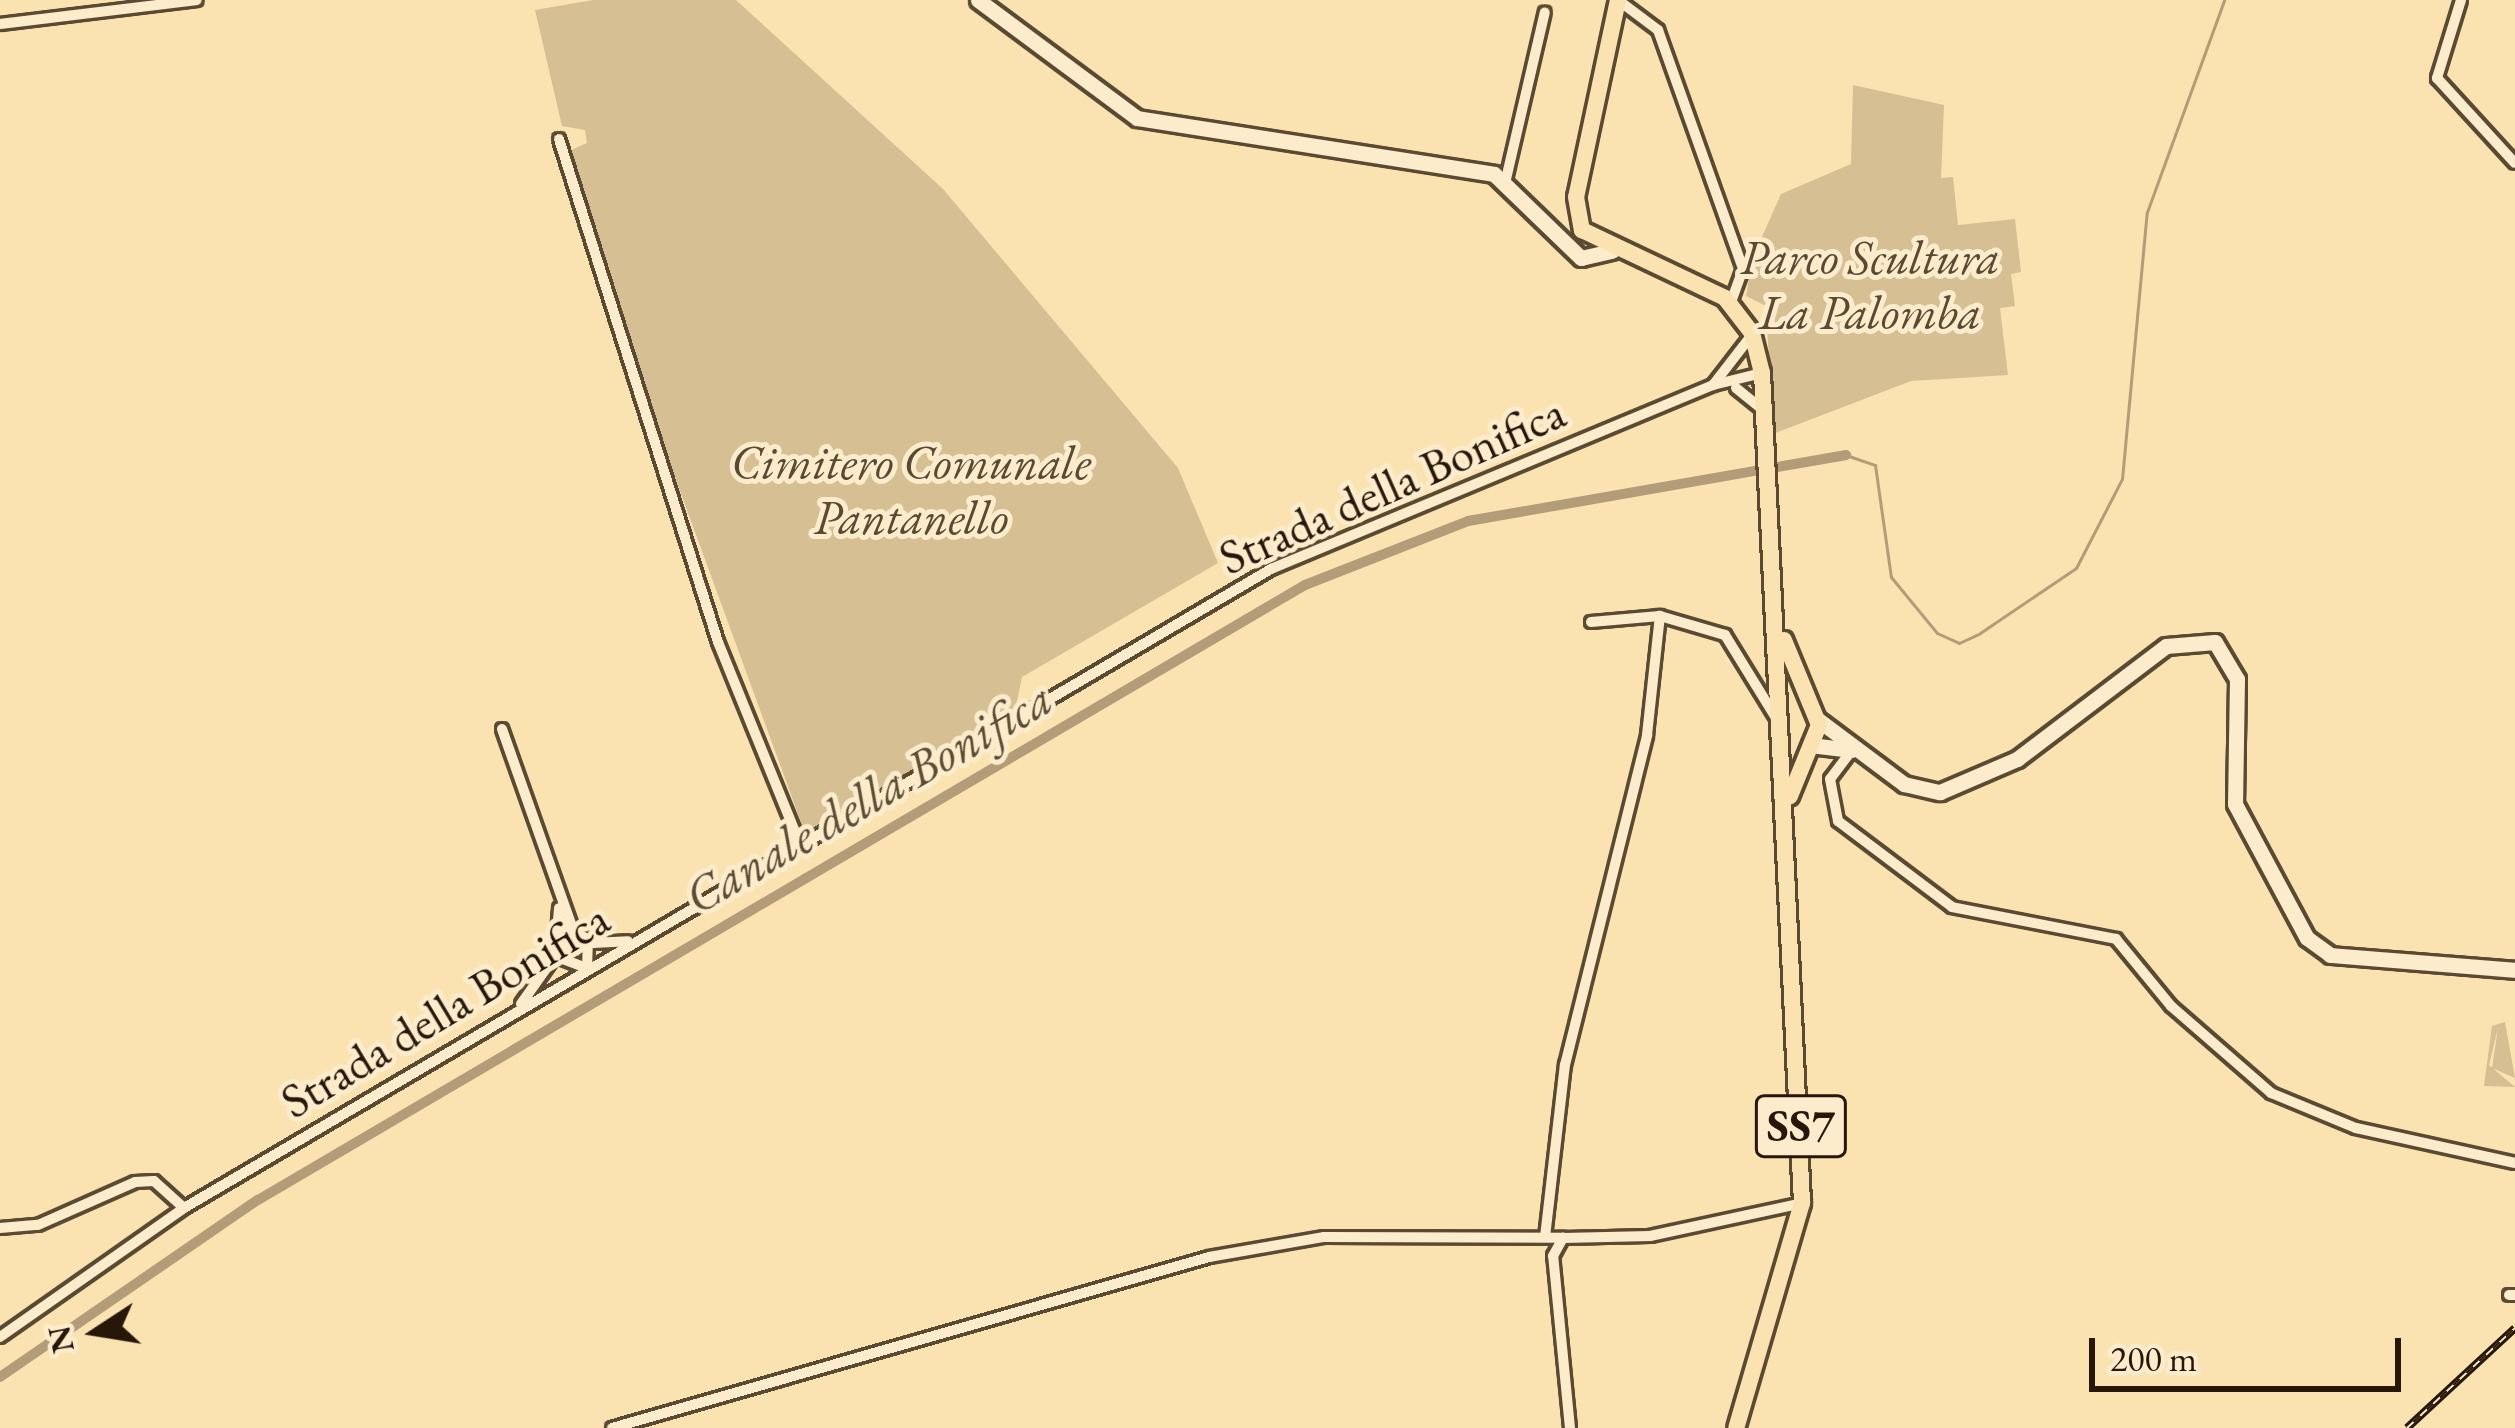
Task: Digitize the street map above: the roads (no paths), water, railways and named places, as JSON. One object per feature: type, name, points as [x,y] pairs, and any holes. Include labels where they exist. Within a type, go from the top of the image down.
[{"type":"main road","name":"SS7","points":[[1618,0],[1576,196],[1582,230],[1612,250],[1730,304],[1752,333],[1762,373],[1802,1203],[1736,1428]]},
{"type":"main road","name":"SS7","points":[[1775,617],[1814,714],[1786,815]]},
{"type":"main road","points":[[1778,716],[1814,714]]},
{"type":"main road","points":[[1778,740],[1807,747]]},
{"type":"street","points":[[0,24],[197,0]]},
{"type":"street","points":[[978,0],[1137,118],[1507,179],[1581,258],[1612,250]]},
{"type":"street","points":[[1618,0],[1632,0],[1658,31],[1743,269],[1730,304]]},
{"type":"street","points":[[2461,0],[2437,78],[2515,163]]},
{"type":"street","points":[[1507,179],[1544,12]]},
{"type":"street","points":[[559,140],[718,642],[800,844]]},
{"type":"street","points":[[1713,386],[1735,368],[1752,333]]},
{"type":"street","points":[[1735,368],[1762,373]]},
{"type":"street","points":[[1713,386],[1736,388],[1762,373]]},
{"type":"street","name":"Strada della Bonifica","points":[[0,1336],[184,1208],[1271,569],[1713,386]]},
{"type":"street","points":[[1736,388],[1764,420]]},
{"type":"street","points":[[1545,1237],[1577,1002],[1648,735],[1660,616]]},
{"type":"street","points":[[1592,622],[1660,616],[1741,646],[1778,716]]},
{"type":"street","points":[[1814,714],[1852,750],[1940,793],[2017,759],[2166,646],[2215,642],[2237,679],[2235,804],[2307,938],[2330,955],[2515,970]]},
{"type":"street","points":[[502,729],[559,904],[588,940],[587,968],[555,956]]},
{"type":"street","points":[[1807,747],[1852,750]]},
{"type":"street","points":[[1852,750],[1830,779],[1838,821],[1952,907],[2116,939],[2170,1006],[2271,1093],[2356,1128],[2515,1163]]},
{"type":"street","points":[[517,1010],[555,956],[559,904]]},
{"type":"street","points":[[588,940],[634,940]]},
{"type":"street","points":[[0,1228],[38,1225],[135,1182],[154,1181],[184,1208]]},
{"type":"street","points":[[612,1428],[1209,1257],[1324,1237],[1650,1236],[1802,1203]]},
{"type":"street","points":[[1563,1238],[1553,1256],[1570,1428]]},
{"type":"waterway","points":[[1846,455],[1875,465],[1891,577],[1937,633],[1959,643],[2076,568],[2122,479],[2147,212],[2224,0]]},
{"type":"waterway","name":"Canale della Bonifica","points":[[0,1377],[258,1200],[1305,585],[1468,521],[1846,455]]},
{"type":"railway","points":[[2407,1428],[2515,1328]]},
{"type":"park label","name":"Parco Scultura La Palomba","points":[[1870,284]]},
{"type":"park label","name":"Cimitero Comunale Pantanello","points":[[911,490]]}]
